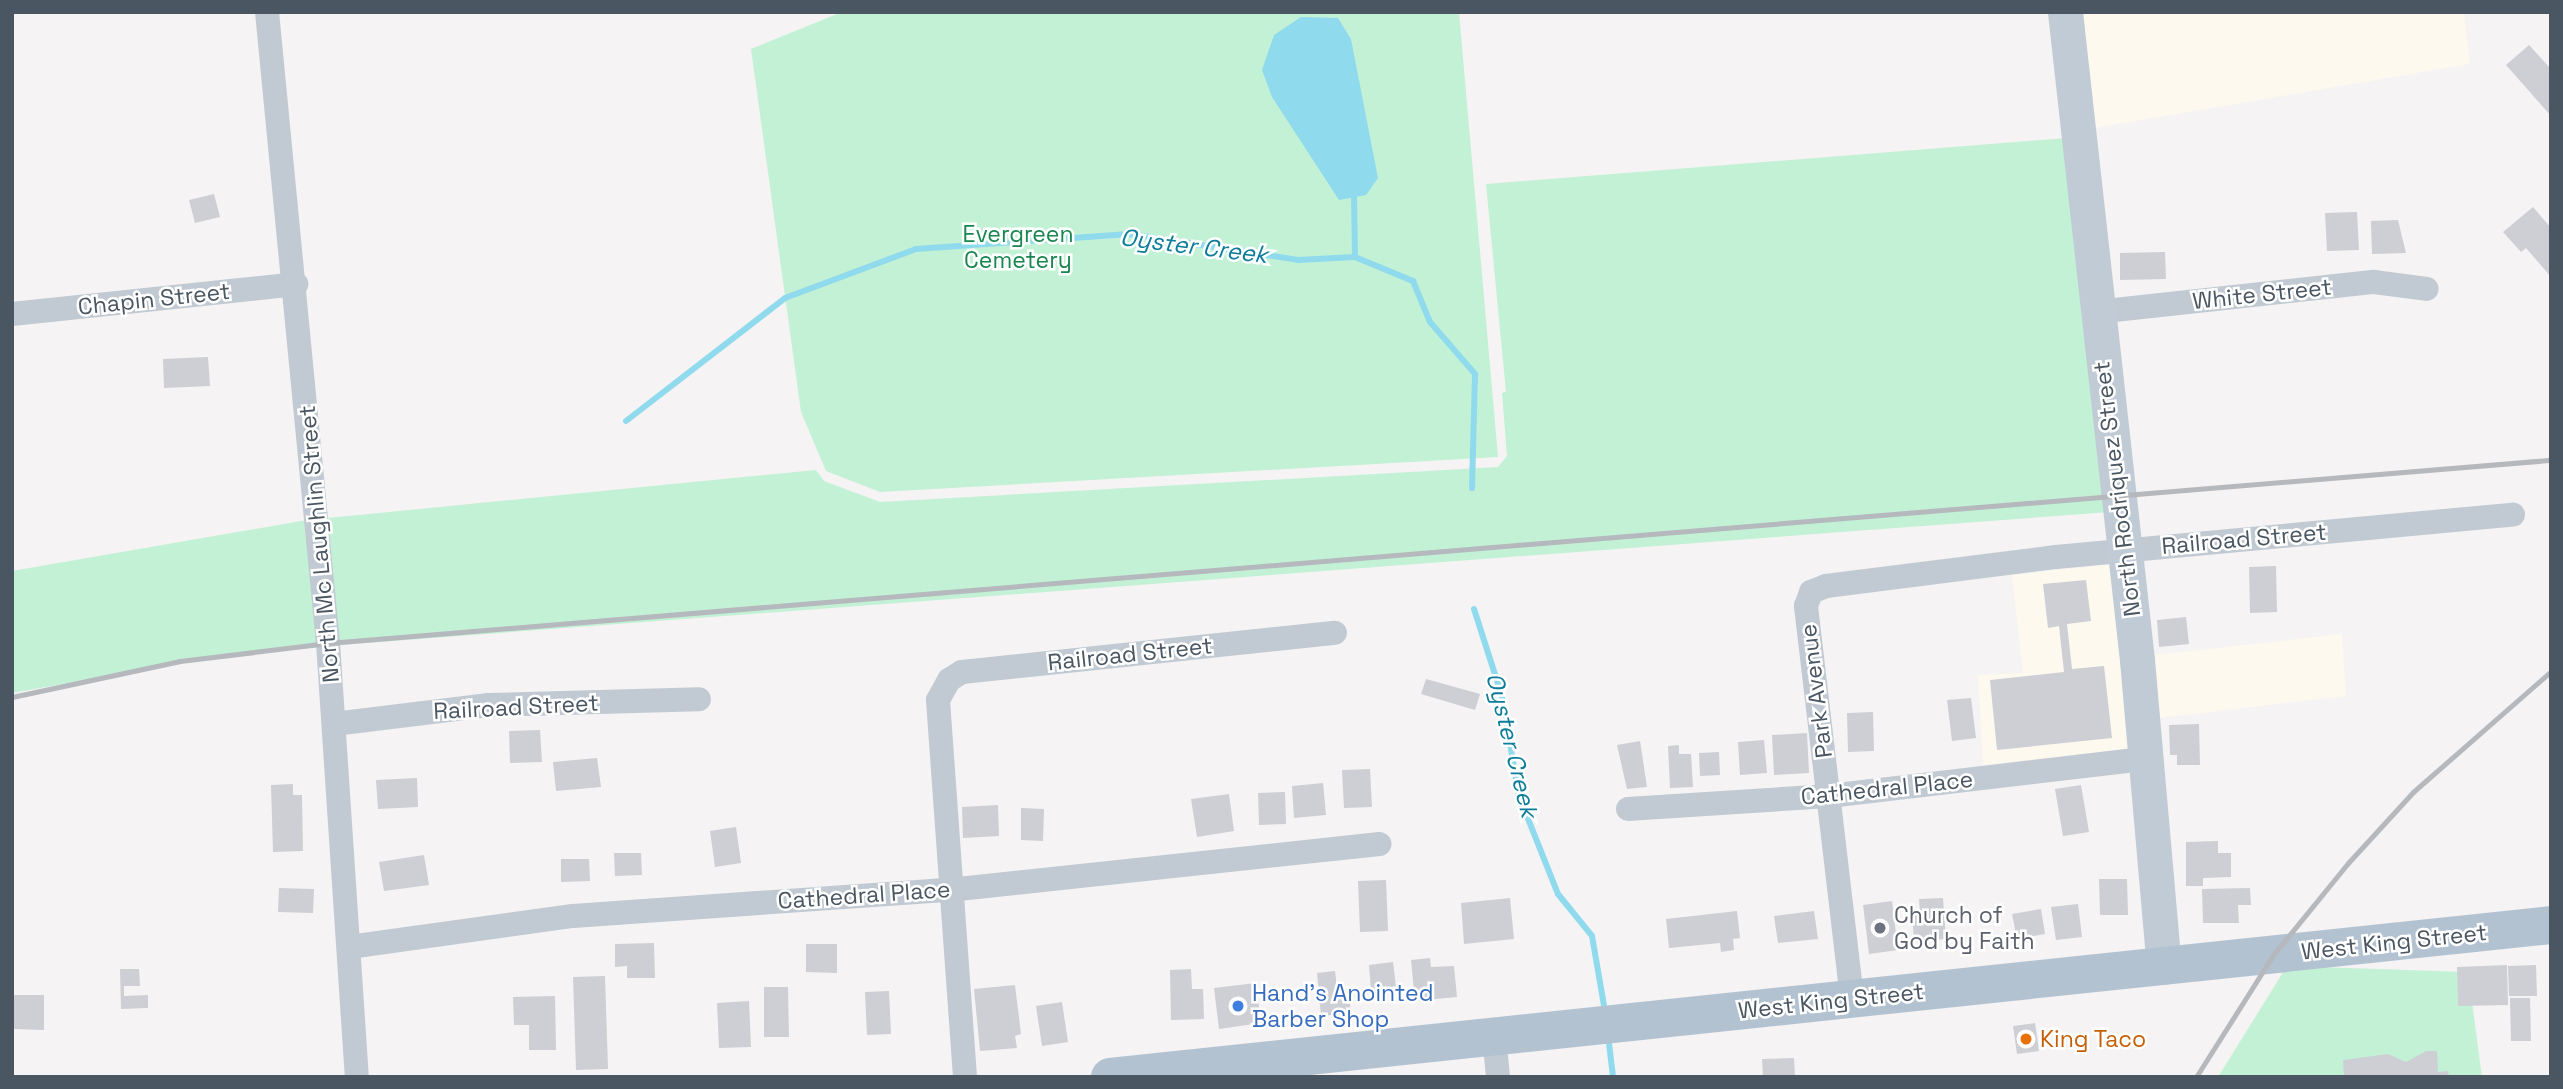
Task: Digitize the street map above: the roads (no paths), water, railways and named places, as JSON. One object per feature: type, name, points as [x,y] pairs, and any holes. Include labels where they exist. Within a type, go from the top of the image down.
[{"type":"main road","name":"West King Street","points":[[1110,1077],[1360,1064],[1494,1036],[2551,925]]},
{"type":"street","name":"North Mc Laughlin Street","points":[[267,12],[296,284],[334,724],[357,1077]]},
{"type":"street","name":"North Rodriquez Street","points":[[2065,12],[2146,759],[2164,967]]},
{"type":"street","name":"White Street","points":[[2096,312],[2374,282],[2427,289]]},
{"type":"street","name":"Chapin Street","points":[[12,314],[296,284]]},
{"type":"street","name":"Railroad Street","points":[[1811,592],[1826,586],[2123,551],[2513,515]]},
{"type":"street","name":"Park Avenue","points":[[1811,592],[1806,606],[1852,999]]},
{"type":"street","name":"Railroad Street","points":[[949,890],[939,700],[949,680],[962,672],[1335,632]]},
{"type":"street","name":"Railroad Street","points":[[334,724],[489,705],[699,699]]},
{"type":"street","name":"Cathedral Place","points":[[1628,809],[1829,796],[2146,759]]},
{"type":"street","name":"Cathedral Place","points":[[349,947],[573,916],[949,890],[1380,844]]},
{"type":"street","points":[[949,890],[965,1077]]},
{"type":"street","points":[[1494,1036],[1498,1077]]},
{"type":"water","points":[[1301,17],[1338,18],[1351,39],[1378,178],[1366,195],[1339,200],[1272,97],[1262,70],[1274,35]]},
{"type":"waterway","points":[[1354,197],[1355,257]]},
{"type":"waterway","name":"Oyster Creek","points":[[626,421],[785,298],[916,249],[1129,234],[1298,260],[1355,257],[1413,281],[1430,322],[1475,374],[1472,488]]},
{"type":"waterway","name":"Oyster Creek","points":[[1474,609],[1502,696],[1519,796],[1558,894],[1592,936],[1605,1011]]},
{"type":"waterway","name":"Oyster Creek","points":[[1608,1035],[1613,1077]]},
{"type":"railway","points":[[12,697],[180,661],[328,643],[2551,460]]},
{"type":"railway","points":[[2196,1077],[2273,955],[2348,863],[2413,792],[2551,671]]},
{"type":"place","name":"Church of God by Faith","points":[[1880,928]]},
{"type":"place","name":"Hand's Anointed Barber Shop","points":[[1238,1006]]},
{"type":"place","name":"King Taco","points":[[2026,1039]]},
{"type":"park label","name":"Evergreen Cemetery","points":[[1018,247]]}]
